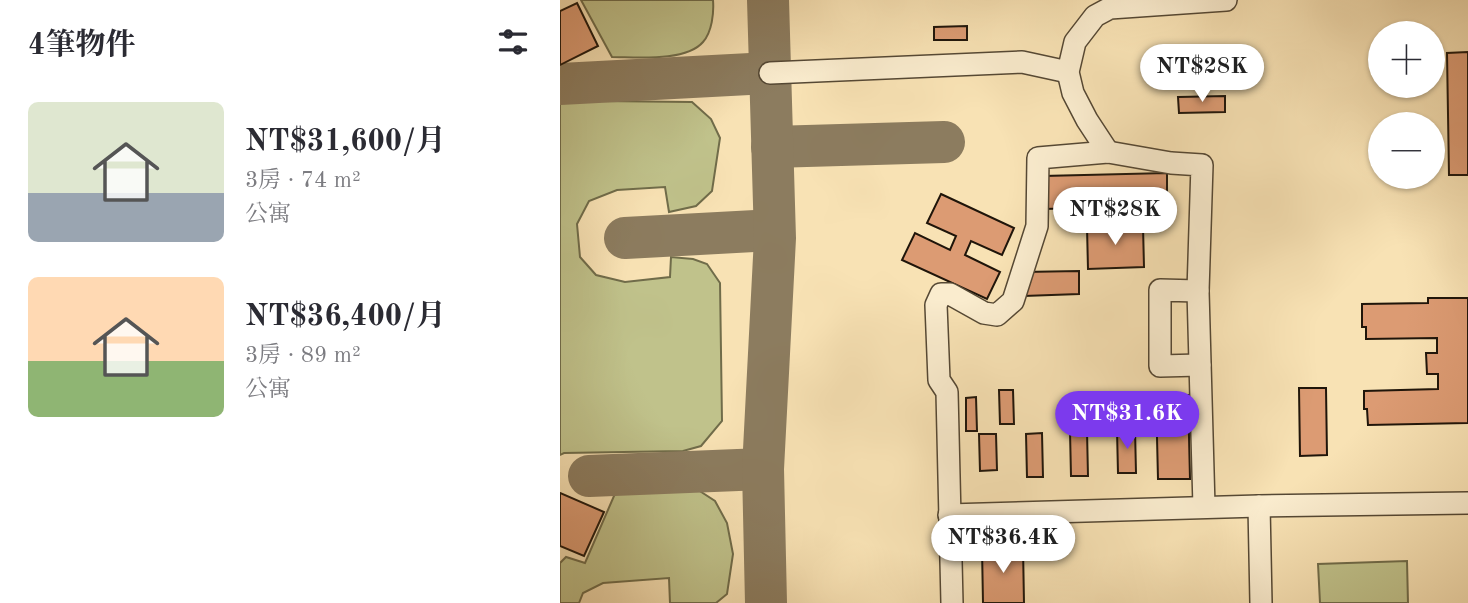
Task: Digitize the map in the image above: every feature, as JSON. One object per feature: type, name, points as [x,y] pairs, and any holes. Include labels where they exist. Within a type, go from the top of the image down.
[{"type":"lane","points":[[1108,152],[1073,93],[1068,72],[1075,42],[1095,16],[1110,8],[1226,0]]},
{"type":"lane","points":[[770,73],[1022,62],[1068,72]]},
{"type":"lane","points":[[952,603],[947,392],[939,380],[936,305],[941,294],[950,294],[984,313],[997,315],[1013,301],[1037,226],[1038,158],[1108,152],[1171,163],[1202,165],[1198,291],[1204,508]]},
{"type":"lane","points":[[1198,291],[1160,290],[1160,366],[1200,365]]},
{"type":"lane","points":[[949,514],[1468,503]]},
{"type":"lane","points":[[1259,506],[1261,603]]},
{"type":"green space","points":[[581,0],[713,0],[713,16],[703,42],[685,53],[647,58],[612,57]]},
{"type":"green space","points":[[560,99],[692,102],[711,119],[720,138],[712,191],[696,206],[669,212],[665,187],[617,190],[589,201],[577,224],[580,257],[596,275],[625,282],[670,277],[671,257],[693,259],[707,264],[720,283],[722,421],[701,446],[683,451],[560,455]]},
{"type":"green space","points":[[692,486],[715,501],[727,523],[733,554],[727,594],[716,603],[670,603],[669,578],[603,583],[583,593],[579,603],[560,603],[560,563],[566,557],[585,563],[617,489]]},
{"type":"green space","points":[[1407,561],[1408,603],[1320,603],[1318,564]]},
{"type":"building","points":[[577,3],[598,46],[560,65],[560,11]]},
{"type":"building","points":[[967,26],[967,40],[934,40],[934,27]]},
{"type":"building","points":[[1468,52],[1468,175],[1449,175],[1447,53]]},
{"type":"building","points":[[1225,96],[1225,112],[1179,113],[1178,97]]},
{"type":"building","points":[[1167,173],[1167,206],[1043,209],[1043,176]]},
{"type":"building","points":[[941,194],[1014,228],[1002,255],[971,241],[965,255],[1000,272],[987,299],[902,260],[915,233],[950,250],[956,236],[927,223]]},
{"type":"building","points":[[1143,226],[1144,267],[1088,269],[1087,227]]},
{"type":"building","points":[[1079,271],[1079,294],[1024,296],[1023,272]]},
{"type":"building","points":[[1428,298],[1468,298],[1468,423],[1368,425],[1367,409],[1364,409],[1364,391],[1438,389],[1438,374],[1427,374],[1426,353],[1437,353],[1437,338],[1366,339],[1366,327],[1362,327],[1362,304],[1428,303]]},
{"type":"building","points":[[1299,388],[1326,388],[1327,455],[1300,456]]},
{"type":"building","points":[[999,390],[1013,390],[1014,424],[1000,424]]},
{"type":"building","points":[[1188,395],[1190,479],[1158,479],[1156,396]]},
{"type":"building","points":[[976,397],[977,431],[966,431],[966,398]]},
{"type":"building","points":[[1135,429],[1136,473],[1118,473],[1117,430]]},
{"type":"building","points":[[1070,431],[1087,431],[1088,476],[1071,476]]},
{"type":"building","points":[[1042,433],[1043,477],[1027,477],[1026,434]]},
{"type":"building","points":[[979,434],[996,434],[997,470],[980,471]]},
{"type":"building","points":[[560,493],[604,512],[584,556],[560,546]]},
{"type":"building","points":[[1023,547],[1024,603],[983,603],[982,548]]},
{"type":"taxiway","points":[[766,603],[763,469],[775,238],[768,0]]},
{"type":"taxiway","points":[[560,84],[770,73]]},
{"type":"taxiway","points":[[772,147],[944,142]]},
{"type":"taxiway","points":[[625,238],[774,230]]},
{"type":"taxiway","points":[[589,476],[763,469]]}]
